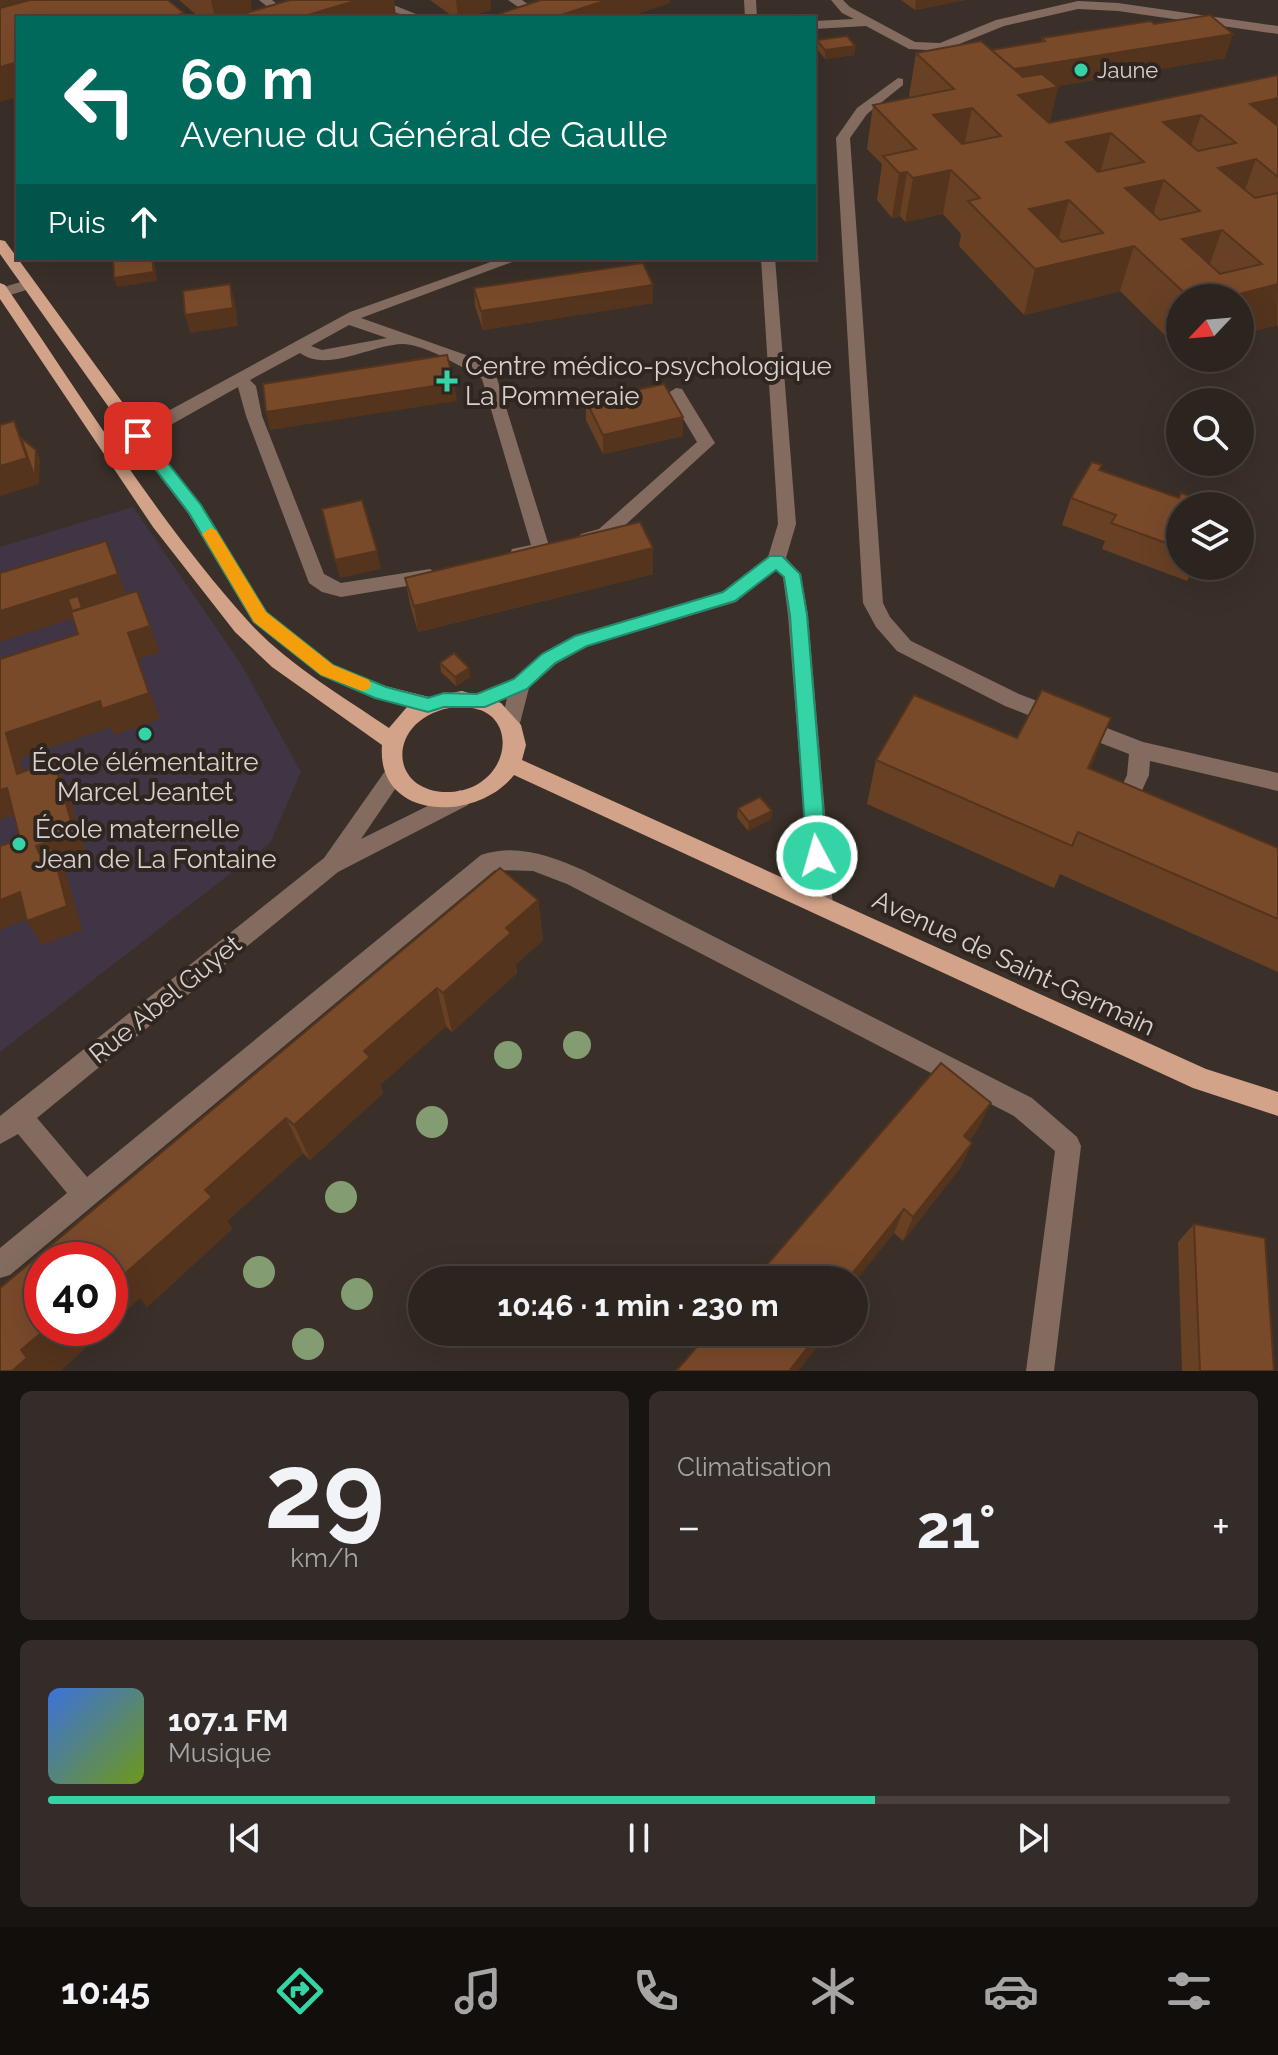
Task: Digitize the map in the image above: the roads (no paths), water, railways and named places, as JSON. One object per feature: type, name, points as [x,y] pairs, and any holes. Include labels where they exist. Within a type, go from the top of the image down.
[{"type":"main road","points":[[0,244],[138,436],[195,509],[260,617],[327,670],[381,693],[428,705]]},
{"type":"main road","points":[[1,291],[159,523],[242,627],[279,662],[392,741]]},
{"type":"main road","points":[[444,700],[479,702],[503,715],[511,725],[516,751],[512,765],[491,787],[460,799],[421,795],[406,785],[395,773],[390,758],[392,741],[406,720],[428,705],[444,700]]},
{"type":"main road","name":"Avenue de Saint-Germain","points":[[512,765],[1202,1080],[1278,1104]]},
{"type":"street","points":[[265,0],[285,16]]},
{"type":"street","points":[[514,0],[530,11]]},
{"type":"street","points":[[514,16],[564,0]]},
{"type":"street","points":[[837,0],[846,10],[913,46],[942,47],[1000,23],[1078,5],[1118,7],[1278,30]]},
{"type":"street","points":[[330,16],[367,5],[391,5],[416,16]]},
{"type":"street","points":[[816,25],[868,22]]},
{"type":"street","points":[[898,82],[862,111],[843,138],[873,603],[883,622],[904,646],[1012,700],[1140,750],[1278,782]]},
{"type":"street","points":[[109,448],[138,436],[298,344],[348,319],[510,260]]},
{"type":"street","points":[[479,702],[520,684],[549,659],[581,641],[729,597],[776,560],[787,524],[768,260]]},
{"type":"street","points":[[1,291],[28,285]]},
{"type":"street","points":[[348,319],[460,358],[489,376],[553,546]]},
{"type":"street","points":[[298,344],[312,354],[322,355],[405,339]]},
{"type":"street","points":[[237,379],[248,386],[254,416],[316,578],[329,587],[341,590],[401,582],[448,571]]},
{"type":"street","points":[[494,560],[605,534],[706,443],[676,393]]},
{"type":"street","points":[[776,560],[792,574],[798,615],[822,906]]},
{"type":"street","points":[[511,725],[520,684]]},
{"type":"street","points":[[1117,821],[1138,775],[1140,750]]},
{"type":"street","name":"Rue Abel Guyet","points":[[330,865],[395,773]]},
{"type":"street","name":"Rue Abel Guyet","points":[[10,1124],[330,865],[460,799]]},
{"type":"street","points":[[0,1265],[489,862],[504,857],[540,862],[1023,1107],[1068,1146],[1040,1371]]},
{"type":"street","points":[[10,1124],[85,1194]]},
{"type":"place","name":"Jaune","points":[[1081,70]]},
{"type":"place","name":"Centre médico-psychologique La Pommeraie","points":[[447,381]]},
{"type":"place","name":"École élémentaitre Marcel Jeantet","points":[[145,734]]},
{"type":"place","name":"École maternelle Jean de La Fontaine","points":[[19,844]]}]
